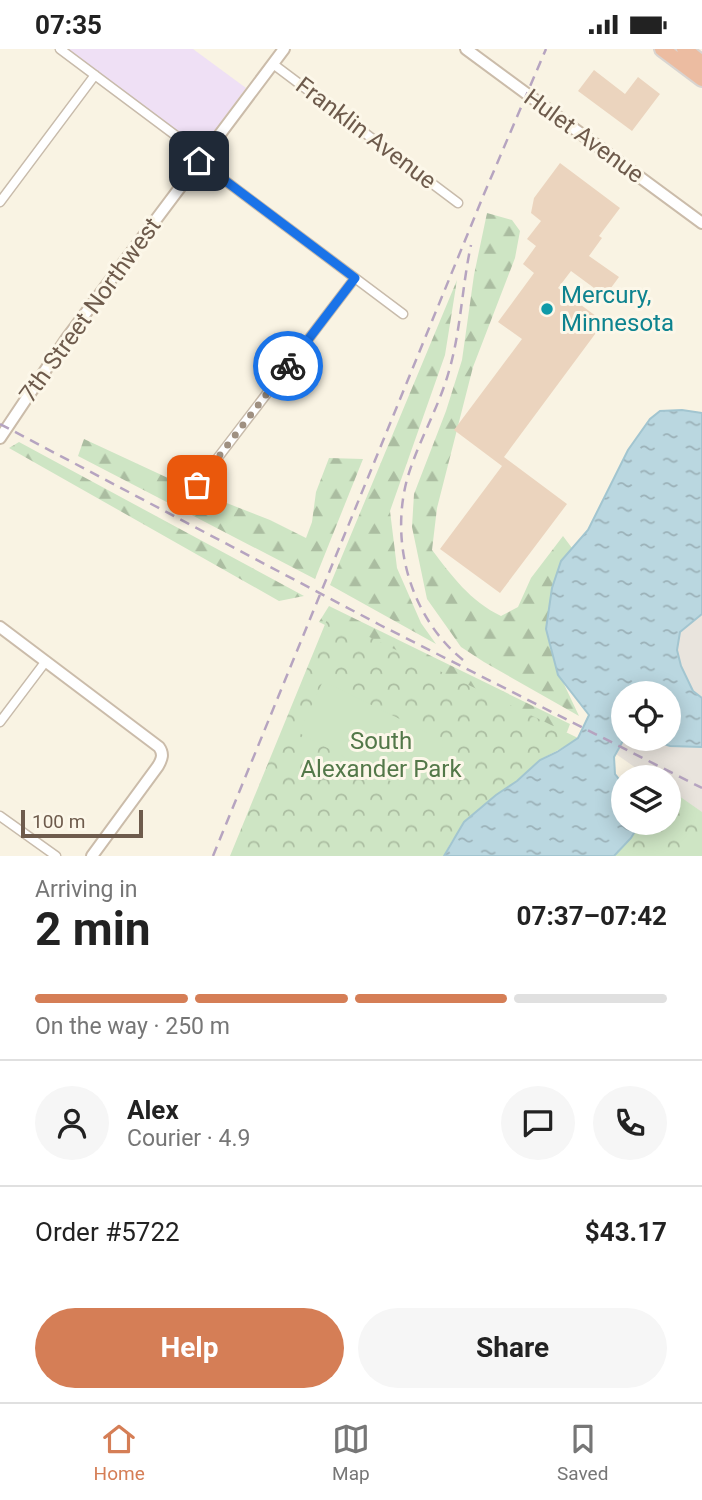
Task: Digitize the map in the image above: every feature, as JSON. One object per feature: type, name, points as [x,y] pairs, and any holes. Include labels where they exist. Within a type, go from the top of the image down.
[{"type":"highway","points":[[662,49],[702,79]]},
{"type":"highway","points":[[684,49],[702,63]]},
{"type":"street","points":[[60,49],[403,314]]},
{"type":"street","name":"7th Street Northwest","points":[[0,438],[67,338],[284,49]]},
{"type":"street","name":"Hulet Avenue","points":[[466,49],[702,223]]},
{"type":"street","name":"Franklin Avenue","points":[[272,64],[335,108],[458,203]]},
{"type":"street","points":[[0,202],[95,75]]},
{"type":"street","points":[[197,485],[355,278]]},
{"type":"street","points":[[0,627],[159,747],[162,752],[162,760],[158,766],[92,856]]},
{"type":"street","points":[[0,722],[46,661]]},
{"type":"street","points":[[0,816],[56,856]]},
{"type":"shaded area","points":[[65,49],[193,49],[246,88],[201,149]]},
{"type":"shaded area","points":[[702,493],[702,813],[681,798],[681,765],[632,765],[612,751],[681,751],[681,681],[622,681],[671,513]]},
{"type":"shaded area","points":[[611,718],[611,751],[603,745]]},
{"type":"green space","points":[[487,213],[512,220],[520,231],[515,258],[473,367],[437,508],[432,550],[471,595],[501,616],[518,607],[531,578],[563,536],[572,548],[552,588],[563,682],[579,716],[461,647],[427,599],[412,527],[414,494],[446,411],[462,360],[474,275]]},
{"type":"green space","points":[[457,280],[445,355],[390,511],[397,568],[421,623],[436,644],[330,585]]},
{"type":"green space","points":[[84,439],[306,538],[312,522],[316,492],[329,458],[363,459],[315,579],[78,456]]},
{"type":"green space","points":[[19,442],[304,596],[279,601],[9,448]]},
{"type":"green space","points":[[329,606],[570,724],[567,732],[558,740],[319,622]]},
{"type":"green space","name":"South Alexander Park","points":[[328,617],[578,738],[540,760],[475,815],[458,833],[444,856],[230,856]]},
{"type":"green space","points":[[323,681],[446,742],[415,794],[299,733]]},
{"type":"green space","points":[[681,797],[702,812],[702,856],[614,856],[633,835],[681,835]]},
{"type":"water","points":[[660,411],[702,413],[702,614],[680,632],[677,650],[693,691],[702,698],[702,747],[681,746],[681,681],[611,681],[611,751],[617,751],[614,765],[611,765],[611,835],[633,835],[614,856],[444,856],[464,822],[540,760],[578,738],[589,715],[558,675],[546,629],[552,588],[561,561],[588,530],[628,450],[650,419]]},
{"type":"building","points":[[594,70],[625,94],[638,77],[660,94],[632,131],[578,91]]},
{"type":"building","name":"Mercury, Minnesota","points":[[560,163],[620,208],[599,236],[602,238],[589,256],[619,277],[605,296],[571,271],[558,288],[604,322],[504,457],[567,504],[500,593],[440,549],[502,466],[454,430],[522,339],[498,322],[534,273],[523,264],[536,246],[527,239],[541,221],[531,213],[534,198]]},
{"type":"railway","points":[[213,856],[546,49]]},
{"type":"railway","points":[[463,660],[429,622],[417,600],[408,576],[401,526],[408,476],[440,398],[453,355],[471,245]]},
{"type":"railway","points":[[0,424],[380,625],[702,788]]},
{"type":"way so far","points":[[197,485],[288,366]]},
{"type":"place","name":"Mercury, Minnesota","points":[[547,309]]},
{"type":"route","points":[[199,161],[355,278],[288,366]]}]
